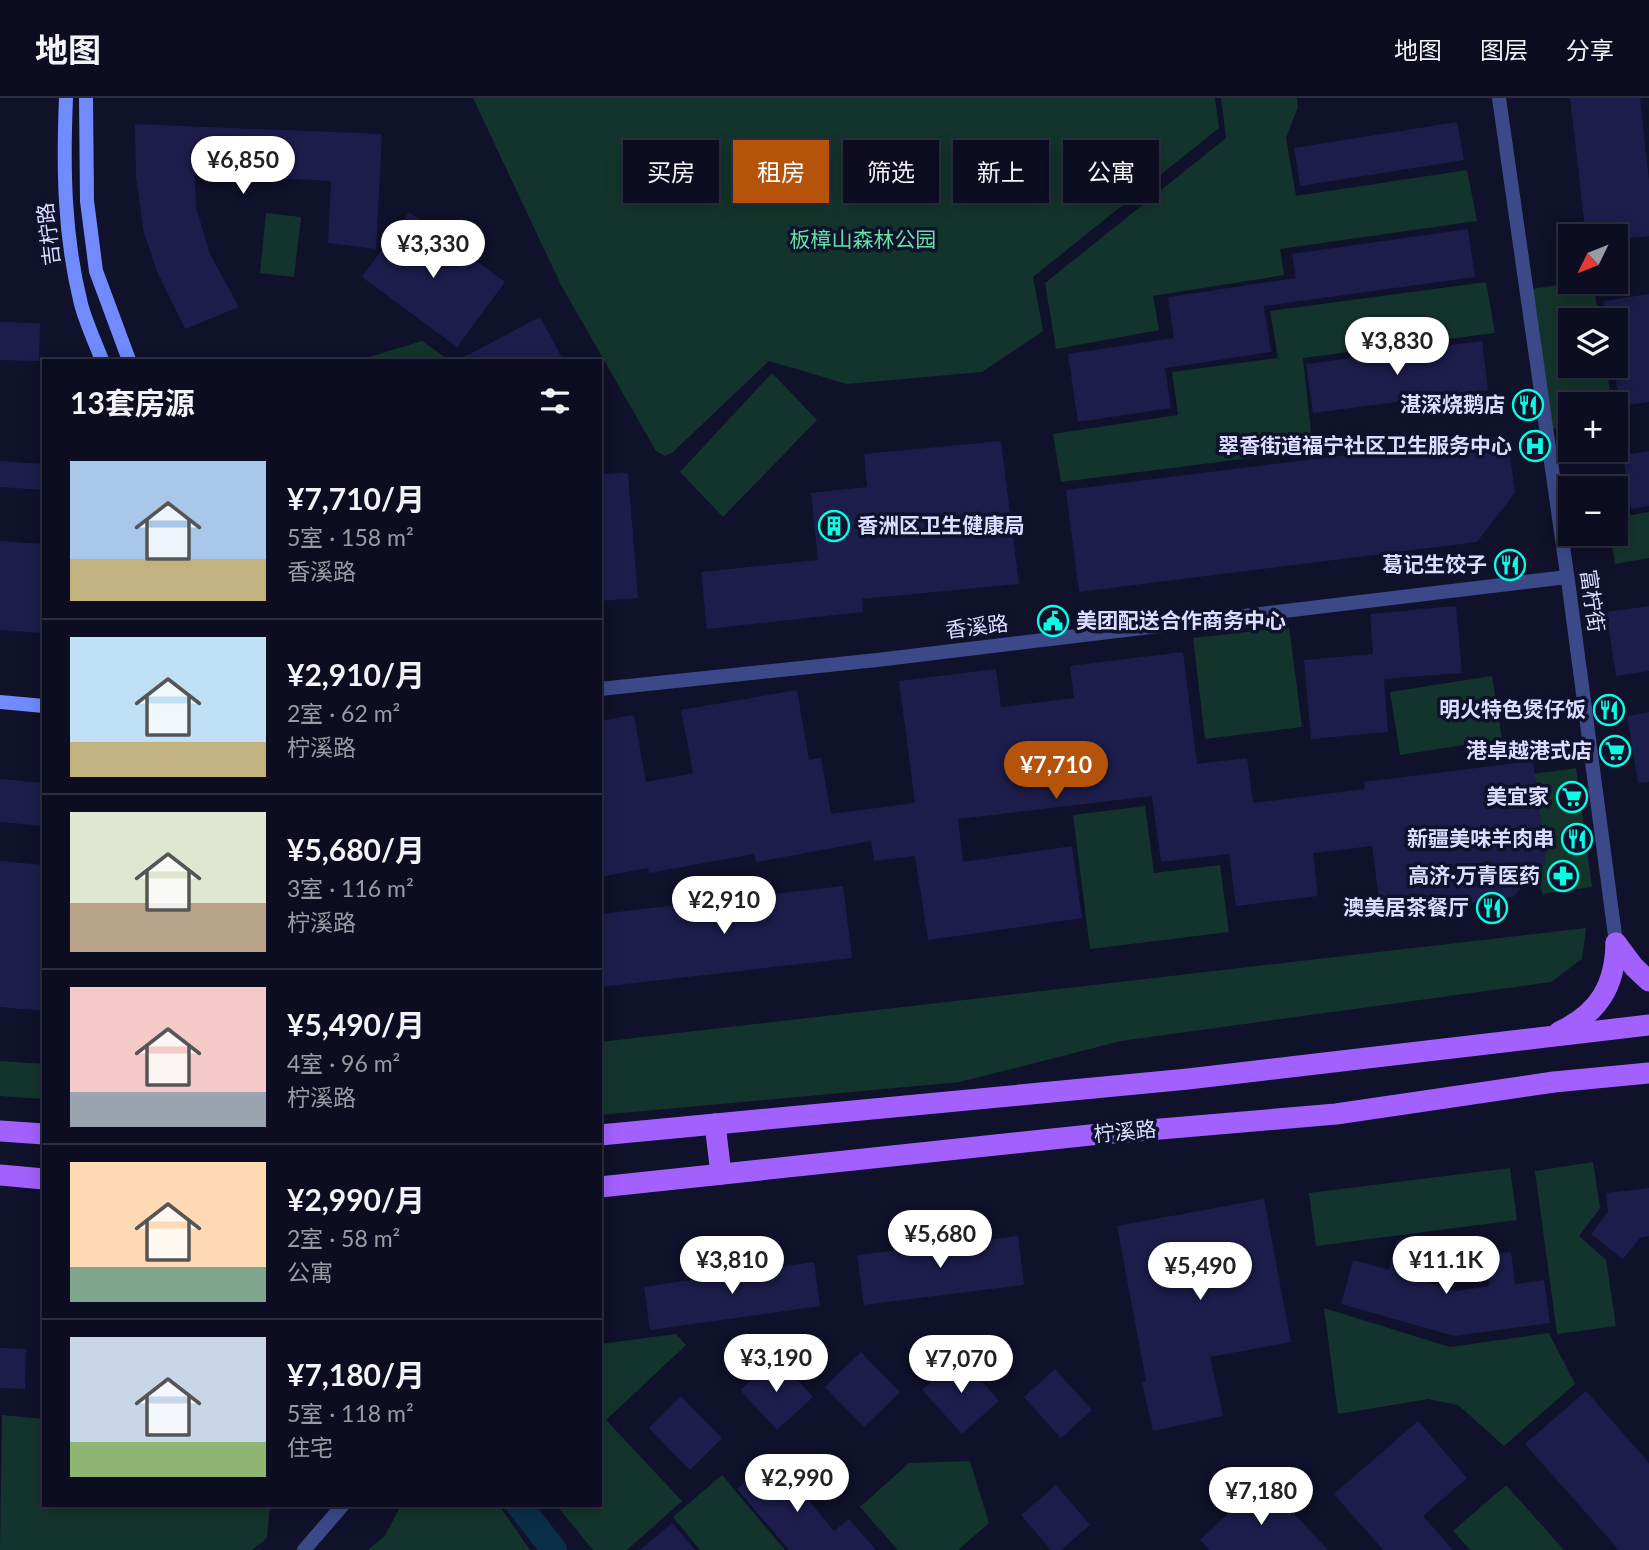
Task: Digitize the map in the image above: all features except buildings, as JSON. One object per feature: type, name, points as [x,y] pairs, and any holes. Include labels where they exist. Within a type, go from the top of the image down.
[{"type":"main road","name":"吉柠路","points":[[66,98],[63,158],[68,238],[82,306],[102,359]]},
{"type":"main road","points":[[86,98],[86,201],[96,271],[129,359]]},
{"type":"main road","points":[[0,702],[42,706]]},
{"type":"main road","points":[[1616,943],[1634,968],[1649,981]]},
{"type":"main road","points":[[1549,1037],[1574,1024],[1604,995],[1616,964],[1616,943]]},
{"type":"main road","points":[[602,1135],[1188,1079],[1643,1025]]},
{"type":"main road","name":"柠溪路","points":[[602,1187],[1090,1135],[1336,1114],[1554,1082],[1649,1073]]},
{"type":"main road","points":[[1554,1082],[1649,1079]]},
{"type":"main road","points":[[715,1124],[721,1174]]},
{"type":"main road","points":[[0,1131],[42,1134]]},
{"type":"main road","points":[[0,1175],[42,1179]]},
{"type":"street","name":"富柠街","points":[[1499,98],[1616,943]]},
{"type":"street","name":"香溪路","points":[[602,689],[877,660],[1567,577]]},
{"type":"street","points":[[304,1550],[341,1507]]},
{"type":"green space","name":"板樟山森林公园","points":[[473,98],[1215,98],[1219,128],[1159,176],[1159,140],[1063,140],[1063,203],[1125,203],[1033,277],[1043,331],[982,372],[847,384],[769,361],[672,453],[665,456],[656,451],[561,285]]},
{"type":"green space","points":[[1221,98],[1297,98],[1298,107],[1286,138],[1296,196],[1467,170],[1477,221],[1280,249],[1284,275],[1153,296],[1159,330],[1056,349],[1045,283],[1145,203],[1159,203],[1159,192],[1226,138]]},
{"type":"green space","points":[[266,213],[301,217],[294,277],[260,273]]},
{"type":"green space","points":[[1486,282],[1495,333],[1303,358],[1313,450],[1061,482],[1053,434],[1178,415],[1172,372],[1278,358],[1270,311]]},
{"type":"green space","points":[[1558,285],[1558,294],[1595,294],[1597,308],[1558,308],[1558,378],[1608,378],[1610,392],[1558,392],[1558,428],[1552,429],[1531,289]]},
{"type":"green space","points":[[422,341],[448,359],[362,359]]},
{"type":"green space","points":[[772,373],[817,420],[723,517],[680,472]]},
{"type":"green space","points":[[1649,512],[1649,558],[1615,564],[1612,546],[1628,546],[1628,516]]},
{"type":"green space","points":[[1289,627],[1302,727],[1205,739],[1193,638]]},
{"type":"green space","points":[[1492,676],[1502,739],[1400,755],[1390,692]]},
{"type":"green space","points":[[1576,768],[1592,887],[1542,894],[1526,775]]},
{"type":"green space","points":[[1145,806],[1154,873],[1220,865],[1229,932],[1090,949],[1073,815]]},
{"type":"green space","points":[[1586,928],[1582,959],[1551,982],[1121,1041],[960,1082],[602,1115],[602,1042]]},
{"type":"green space","points":[[0,1061],[42,1064],[42,1099],[0,1096]]},
{"type":"green space","points":[[1593,1162],[1600,1208],[1579,1236],[1606,1260],[1616,1326],[1557,1334],[1535,1171]]},
{"type":"green space","points":[[1510,1168],[1517,1220],[1316,1246],[1309,1193]]},
{"type":"green space","points":[[1324,1308],[1450,1347],[1549,1333],[1575,1384],[1504,1446],[1458,1405],[1428,1399],[1338,1414]]},
{"type":"green space","points":[[676,1334],[686,1345],[606,1420],[682,1501],[627,1550],[593,1550],[558,1507],[602,1507],[602,1344]]},
{"type":"green space","points":[[2,1415],[42,1419],[42,1507],[270,1507],[267,1538],[252,1550],[0,1550]]},
{"type":"green space","points":[[970,1461],[989,1523],[958,1550],[898,1550],[860,1507],[909,1463]]},
{"type":"green space","points":[[722,1475],[785,1550],[700,1550],[673,1517]]},
{"type":"green space","points":[[1506,1485],[1564,1550],[1470,1550],[1453,1531]]},
{"type":"green space","points":[[400,1507],[500,1507],[530,1550],[368,1550],[385,1536]]},
{"type":"waterway","points":[[521,1507],[554,1550]]},
{"type":"place","name":"湛深烧鹅店","points":[[1528,405]]},
{"type":"place","name":"翠香街道福宁社区卫生服务中心","points":[[1535,446]]},
{"type":"place","name":"香洲区卫生健康局","points":[[834,526]]},
{"type":"place","name":"葛记生饺子","points":[[1510,565]]},
{"type":"place","name":"美团配送合作商务中心","points":[[1053,621]]},
{"type":"place","name":"明火特色煲仔饭","points":[[1609,710]]},
{"type":"place","name":"港卓越港式店","points":[[1615,751]]},
{"type":"place","name":"美宜家","points":[[1572,797]]},
{"type":"place","name":"新疆美味羊肉串","points":[[1577,839]]},
{"type":"place","name":"高济·万青医药","points":[[1563,876]]},
{"type":"place","name":"澳美居茶餐厅","points":[[1492,908]]}]
